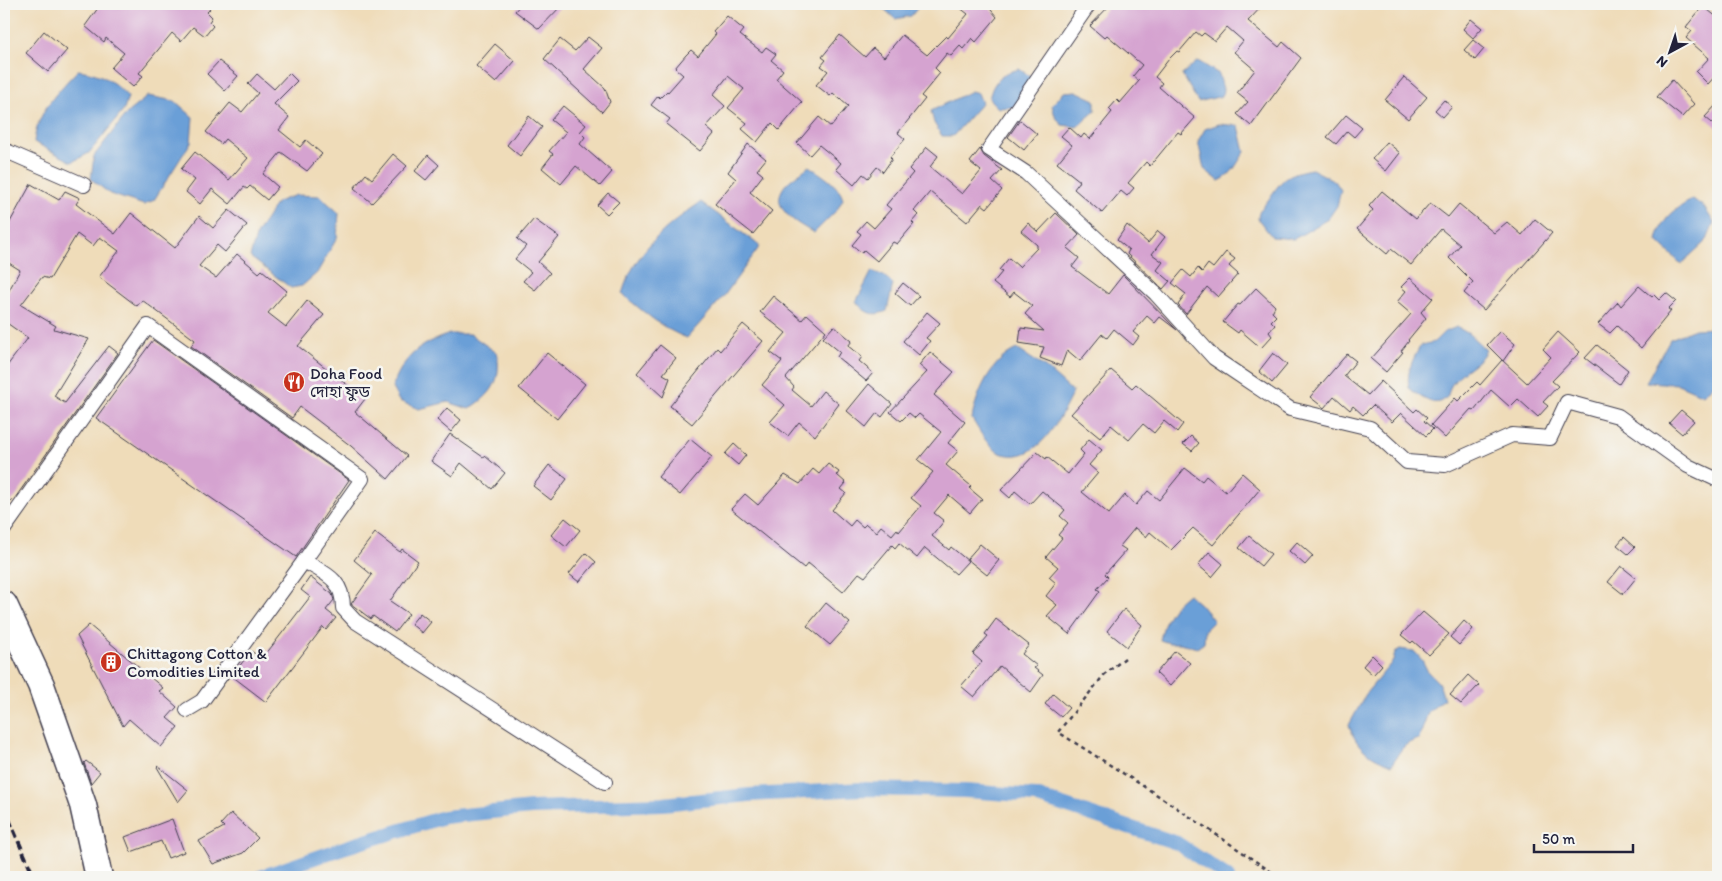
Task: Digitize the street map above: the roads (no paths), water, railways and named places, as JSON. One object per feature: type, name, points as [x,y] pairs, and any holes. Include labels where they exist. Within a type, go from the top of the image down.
[{"type":"highway","points":[[4,604],[41,686],[76,786],[82,804],[96,869]]},
{"type":"street","points":[[1089,4],[989,149],[1026,173],[1097,238],[1156,294],[1214,358],[1290,408],[1370,428],[1407,462],[1445,465],[1512,435],[1550,438],[1567,402],[1618,416],[1688,466],[1718,480]]},
{"type":"street","points":[[4,150],[84,185]]},
{"type":"street","points":[[4,529],[148,326],[362,479],[202,701],[187,710]]},
{"type":"street","points":[[304,561],[334,578],[343,594],[343,608],[355,621],[605,782]]},
{"type":"water","points":[[879,4],[921,4],[911,16],[895,19]]},
{"type":"water","points":[[1198,61],[1219,74],[1223,89],[1222,96],[1198,102],[1182,74]]},
{"type":"water","points":[[1019,69],[1033,78],[1017,107],[998,108],[989,99],[993,87],[1007,73]]},
{"type":"water","points":[[78,70],[106,78],[128,97],[124,110],[89,153],[72,162],[34,142],[39,121],[44,112],[56,94]]},
{"type":"water","points":[[971,91],[978,93],[982,103],[953,136],[942,136],[934,123],[931,111]]},
{"type":"water","points":[[1076,91],[1095,100],[1095,111],[1077,127],[1062,125],[1055,116],[1052,105],[1064,92]]},
{"type":"water","points":[[148,96],[175,101],[193,117],[191,142],[154,200],[144,205],[110,194],[91,179],[94,156],[128,112]]},
{"type":"water","points":[[1219,124],[1239,126],[1245,152],[1231,172],[1219,181],[1204,169],[1198,141],[1205,129]]},
{"type":"water","points":[[809,166],[833,184],[843,199],[837,210],[814,233],[789,216],[780,204],[782,190],[787,183]]},
{"type":"water","points":[[1312,169],[1335,181],[1341,190],[1337,206],[1328,219],[1294,239],[1272,237],[1258,219],[1260,211],[1286,178]]},
{"type":"water","points":[[296,195],[320,196],[339,213],[337,238],[317,273],[302,286],[291,288],[250,257],[257,233],[277,202]]},
{"type":"water","points":[[1693,199],[1704,207],[1714,223],[1707,240],[1681,264],[1657,241],[1659,233],[1669,216]]},
{"type":"water","points":[[701,202],[760,246],[724,296],[687,338],[661,325],[622,294],[634,265],[653,241]]},
{"type":"water","points":[[872,271],[884,276],[893,284],[887,311],[877,314],[866,311],[856,302]]},
{"type":"water","points":[[1457,327],[1469,334],[1486,350],[1454,382],[1443,401],[1433,402],[1427,400],[1409,388],[1408,376],[1413,360],[1421,345],[1434,342],[1444,332]]},
{"type":"water","points":[[1716,328],[1718,330],[1718,381],[1703,395],[1678,384],[1646,382],[1670,339],[1695,329]]},
{"type":"water","points":[[450,334],[470,334],[497,353],[498,372],[494,386],[489,393],[469,409],[448,402],[419,409],[399,401],[392,388],[396,377],[407,360],[413,353],[429,342]]},
{"type":"water","points":[[1017,349],[1046,368],[1073,392],[1055,426],[1038,446],[1016,455],[1003,454],[993,448],[972,419],[977,398],[987,378],[1000,360]]},
{"type":"water","points":[[1188,594],[1200,604],[1214,621],[1205,630],[1204,643],[1197,648],[1160,640],[1169,614]]},
{"type":"water","points":[[1400,649],[1414,651],[1422,660],[1428,672],[1439,683],[1444,699],[1428,712],[1419,739],[1402,748],[1392,765],[1365,751],[1356,740],[1349,725],[1367,692],[1393,661],[1395,652]]},
{"type":"waterway","points":[[260,877],[346,847],[444,817],[531,808],[663,804],[749,795],[863,789],[965,791],[1035,796],[1177,843],[1228,877]]},
{"type":"railway","points":[[4,808],[34,877]]},
{"type":"place","name":"Doha Food দোহা ফুড","points":[[294,382]]},
{"type":"place","name":"Chittagong Cotton & Comodities Limited","points":[[111,662]]}]
